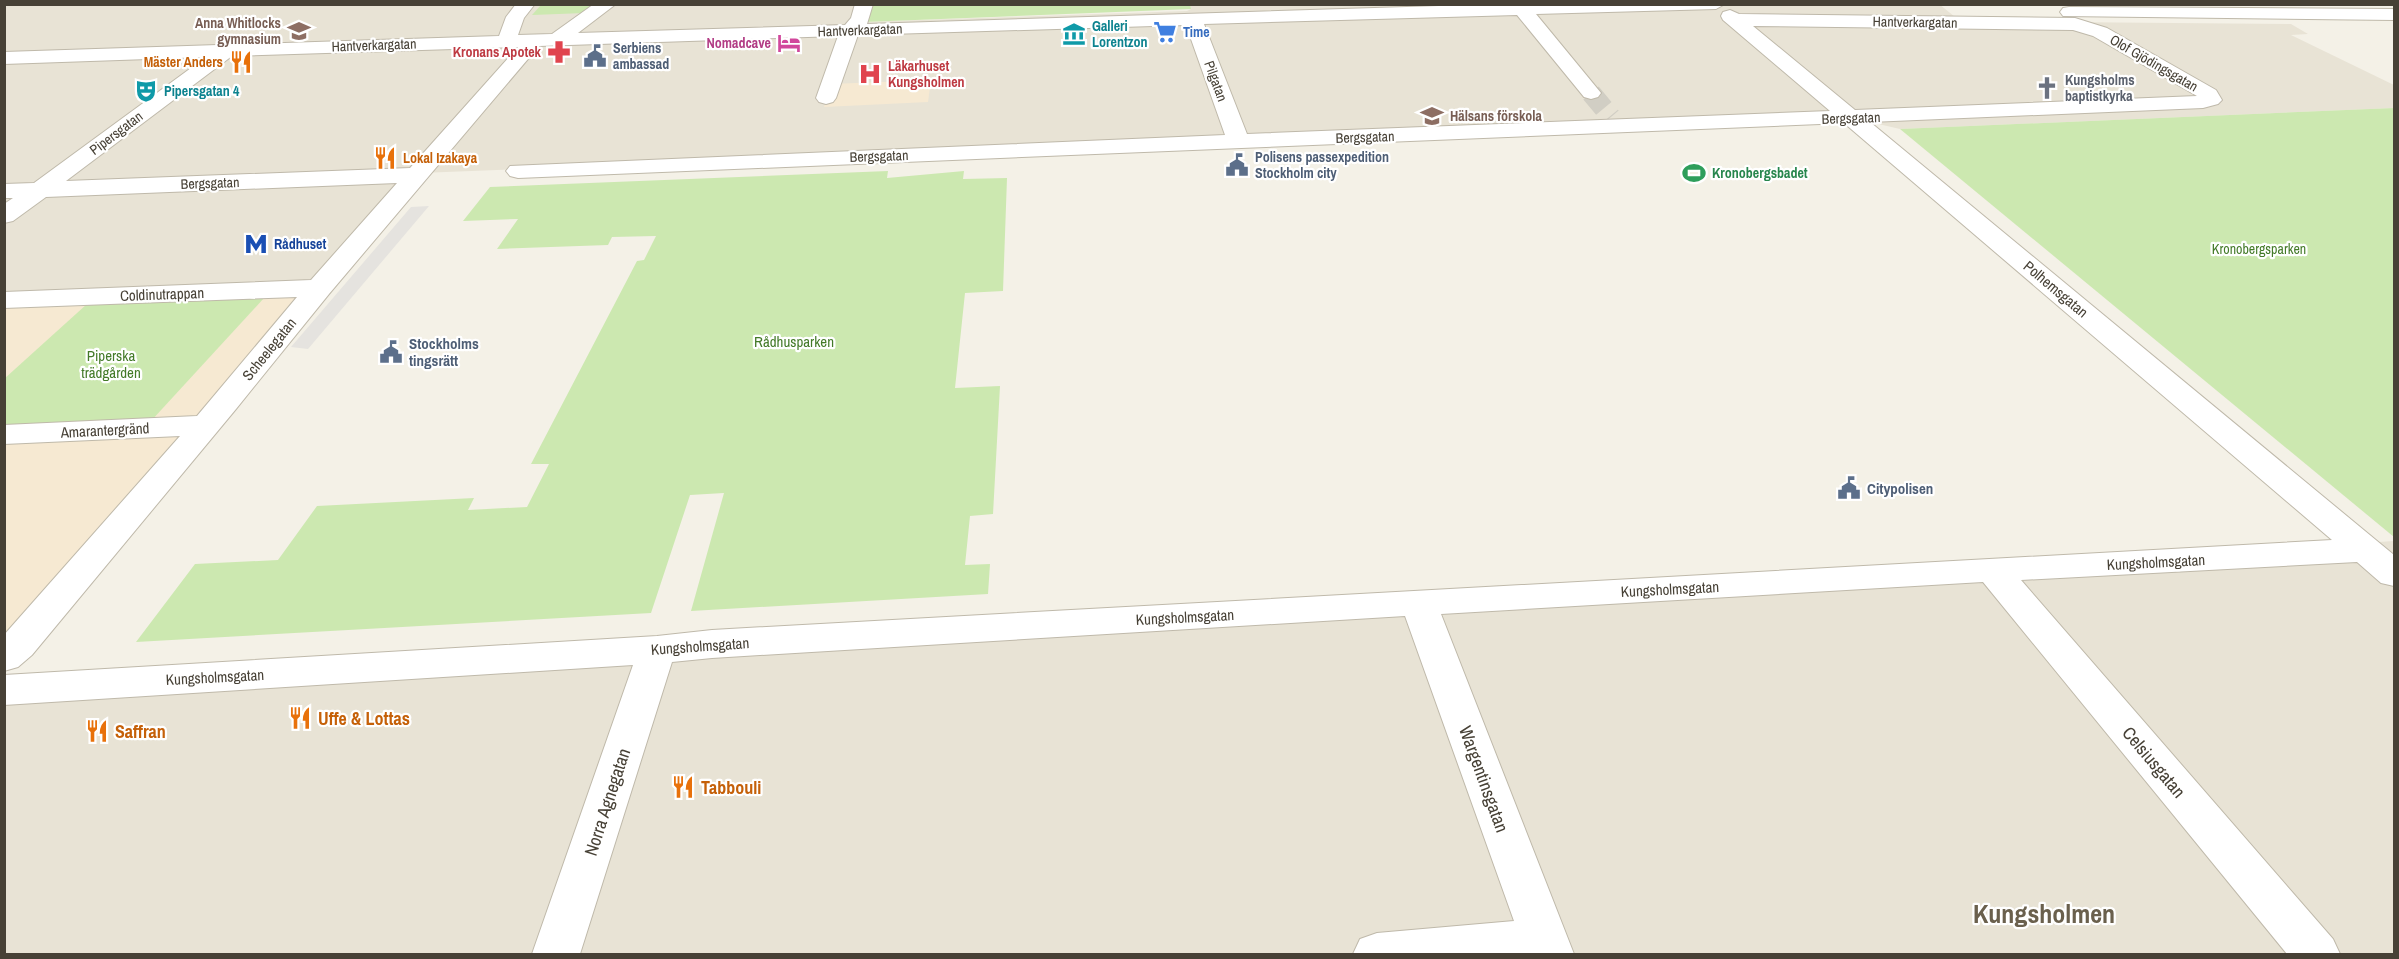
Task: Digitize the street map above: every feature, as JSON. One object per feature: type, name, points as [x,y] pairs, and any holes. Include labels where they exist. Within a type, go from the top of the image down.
[{"type":"street","points":[[526,4],[515,16],[533,40],[607,4]]},
{"type":"street","points":[[826,98],[850,30],[860,20],[864,4]]},
{"type":"street","name":"Hantverkargatan","points":[[4,58],[1193,19],[1212,11],[1522,9],[1717,4],[2013,11],[2394,15]]},
{"type":"street","name":"Polhemsgatan","points":[[1717,4],[2394,574]]},
{"type":"street","points":[[1522,9],[1591,93]]},
{"type":"street","name":"Pilgatan","points":[[1193,19],[1239,142]]},
{"type":"street","name":"Hantverkargatan","points":[[1735,20],[2075,24],[2094,29]]},
{"type":"street","name":"Olof Gjödingsgatan","points":[[2094,29],[2209,94],[2211,100]]},
{"type":"street","name":"Scheelegatan","points":[[4,657],[18,645],[319,288],[533,40]]},
{"type":"street","name":"Pipersgatan","points":[[4,216],[228,50]]},
{"type":"street","name":"Bergsgatan","points":[[518,171],[1239,142],[1616,121],[1853,118],[2211,100]]},
{"type":"street","name":"Bergsgatan","points":[[4,191],[416,175]]},
{"type":"street","name":"Coldinutrappan","points":[[4,300],[319,288]]},
{"type":"street","name":"Amarantergränd","points":[[4,435],[205,425]]},
{"type":"street","name":"Kungsholmsgatan","points":[[4,690],[657,650],[712,644],[2366,550]]},
{"type":"street","name":"Celsiusgatan","points":[[1992,570],[2316,954]]},
{"type":"street","name":"Wargentinsgatan","points":[[1419,604],[1547,947]]},
{"type":"street","name":"Norra Agnegatan","points":[[556,954],[657,650]]},
{"type":"street","points":[[1377,954],[1547,947]]},
{"type":"shaded area","points":[[1190,4],[1939,4],[1960,21],[2291,24],[2308,34],[2291,35],[2394,85],[2394,108],[1900,129],[1848,117],[420,173],[320,289],[5,302],[4,5],[869,5],[864,22],[1187,11],[1191,9]]},
{"type":"shaded area","points":[[931,80],[928,102],[824,107],[831,84]]},
{"type":"shaded area","points":[[429,206],[308,349],[291,347],[411,207]]},
{"type":"shaded area","points":[[320,289],[5,659],[5,302]]},
{"type":"shaded area","points":[[2394,541],[2394,954],[5,954],[4,688]]},
{"type":"green space","points":[[869,4],[1190,4],[1191,9],[864,22]]},
{"type":"green space","points":[[541,5],[592,5],[585,13],[532,15]]},
{"type":"green space","name":"Kronobergsparken","points":[[2394,108],[2394,537],[1900,129]]},
{"type":"green space","name":"Rådhusparken","points":[[888,171],[887,178],[964,171],[963,179],[1007,178],[1003,291],[965,293],[955,388],[1000,386],[993,514],[970,516],[965,565],[990,564],[988,594],[691,611],[724,493],[690,495],[651,613],[136,642],[195,564],[278,560],[317,506],[474,498],[468,510],[527,507],[549,464],[531,464],[637,261],[644,260],[656,236],[612,237],[608,245],[497,249],[518,219],[463,221],[490,187]]},
{"type":"green space","name":"Piperska trädgården","points":[[265,297],[151,421],[5,428],[4,379],[87,304]]},
{"type":"tunnel","points":[[1591,93],[1611,117]]},
{"type":"place","name":"Anna Whitlocks gymnasium","points":[[299,31]]},
{"type":"place","name":"Time","points":[[1165,32]]},
{"type":"place","name":"Galleri Lorentzon","points":[[1074,34]]},
{"type":"place","name":"Nomadcave","points":[[789,43]]},
{"type":"place","name":"Kronans Apotek","points":[[559,52]]},
{"type":"place","name":"Serbiens ambassad","points":[[595,56]]},
{"type":"place","name":"Mäster Anders","points":[[241,62]]},
{"type":"place","name":"Läkarhuset Kungsholmen","points":[[870,74]]},
{"type":"place","name":"Kungsholms baptistkyrka","points":[[2047,88]]},
{"type":"place","name":"Pipersgatan 4","points":[[146,91]]},
{"type":"place","name":"Hälsans förskola","points":[[1432,116]]},
{"type":"place","name":"Lokal Izakaya","points":[[385,158]]},
{"type":"place","name":"Polisens passexpedition Stockholm city","points":[[1237,165]]},
{"type":"place","name":"Kronobergsbadet","points":[[1694,173]]},
{"type":"place","name":"Rådhuset","points":[[256,244]]},
{"type":"place","name":"Stockholms tingsrätt","points":[[391,352]]},
{"type":"place","name":"Citypolisen","points":[[1849,488]]},
{"type":"place","name":"Uffe & Lottas","points":[[300,718]]},
{"type":"place","name":"Saffran","points":[[97,731]]},
{"type":"place","name":"Tabbouli","points":[[683,787]]},
{"type":"district","name":"Kungsholmen","points":[[2044,913]]}]
